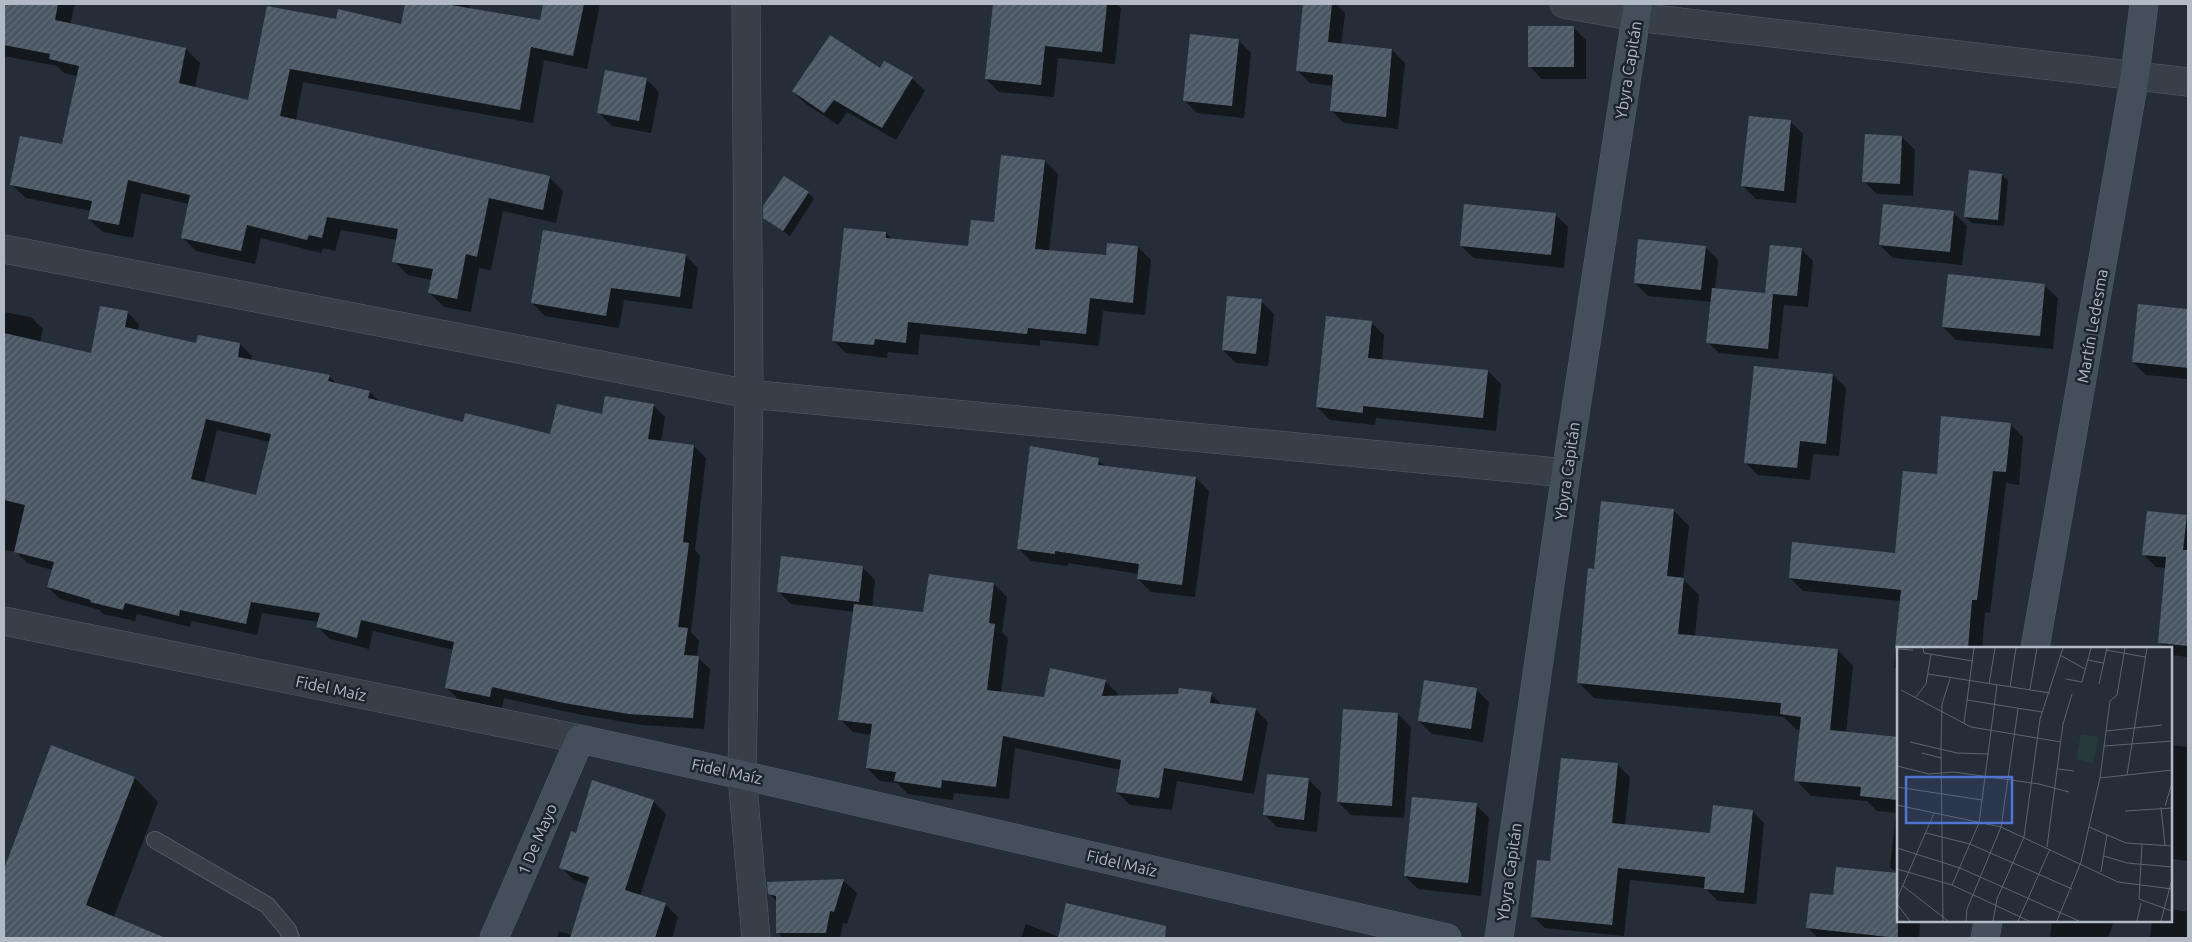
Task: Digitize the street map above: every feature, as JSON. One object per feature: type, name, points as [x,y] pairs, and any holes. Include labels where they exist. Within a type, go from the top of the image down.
[{"type":"street","points":[[746,4],[749,394],[742,774],[756,938]]},
{"type":"street","points":[[1564,4],[1637,10],[2188,82]]},
{"type":"street","name":"Martín Ledesma","points":[[2035,647],[2135,75],[2144,4]]},
{"type":"street","name":"Ybyra Capitán","points":[[1499,938],[1566,474],[1637,10]]},
{"type":"street","points":[[4,249],[749,394],[1566,474]]},
{"type":"street","name":"Fidel Maíz","points":[[4,621],[742,774],[1447,938]]},
{"type":"street","name":"1 De Mayo","points":[[494,938],[580,739]]},
{"type":"street","points":[[1985,938],[1988,922]]},
{"type":"lane","points":[[155,840],[267,905],[288,930],[292,938]]},
{"type":"building","points":[[4,4],[58,4],[55,20],[186,48],[179,83],[248,100],[267,6],[336,19],[338,9],[401,24],[405,4],[445,4],[540,20],[543,4],[584,4],[573,56],[531,47],[520,110],[290,69],[280,116],[550,176],[543,210],[489,198],[477,257],[466,254],[457,299],[428,293],[433,269],[392,262],[398,229],[327,217],[322,238],[309,235],[307,240],[247,225],[241,251],[181,238],[190,195],[128,180],[119,225],[88,219],[92,201],[10,185],[20,136],[62,144],[79,66],[49,59],[50,54],[4,45]]},
{"type":"building","points":[[993,4],[1107,4],[1102,52],[1045,46],[1041,85],[985,79]]},
{"type":"building","points":[[1303,4],[1332,4],[1328,42],[1392,49],[1386,117],[1330,111],[1333,75],[1296,71]]},
{"type":"building","points":[[1528,26],[1574,26],[1574,67],[1528,67]]},
{"type":"building","points":[[1190,34],[1239,39],[1232,106],[1183,101]]},
{"type":"building","points":[[830,35],[880,68],[884,61],[913,77],[882,128],[834,100],[824,113],[792,91]]},
{"type":"building","points":[[605,70],[647,78],[639,121],[597,113]]},
{"type":"building","points":[[1749,116],[1791,120],[1784,191],[1741,186]]},
{"type":"building","points":[[1865,134],[1902,136],[1900,184],[1862,182]]},
{"type":"building","points":[[1001,155],[1045,160],[1035,249],[1106,255],[1107,243],[1138,246],[1133,303],[1090,298],[1086,334],[1028,328],[1027,334],[908,322],[906,343],[875,339],[874,345],[832,341],[844,228],[886,232],[886,238],[968,246],[971,220],[994,222]]},
{"type":"building","points":[[1969,170],[2002,174],[1998,220],[1964,217]]},
{"type":"building","points":[[784,176],[809,192],[783,231],[763,218],[763,206]]},
{"type":"building","points":[[1464,204],[1556,213],[1551,255],[1460,246]]},
{"type":"building","points":[[1883,204],[1954,211],[1950,252],[1879,245]]},
{"type":"building","points":[[543,230],[686,254],[680,297],[611,288],[606,316],[531,303]]},
{"type":"building","points":[[1638,239],[1706,246],[1701,290],[1634,283]]},
{"type":"building","points":[[1770,245],[1802,248],[1797,296],[1773,294],[1768,349],[1706,343],[1712,288],[1765,293]]},
{"type":"building","points":[[1948,274],[2045,284],[2040,336],[1942,327]]},
{"type":"building","points":[[1227,296],[1262,299],[1256,354],[1222,350]]},
{"type":"building","points":[[2138,304],[2188,309],[2188,368],[2132,362]]},
{"type":"building","points":[[100,306],[128,311],[125,327],[196,343],[198,335],[240,343],[238,357],[330,375],[328,381],[370,391],[368,398],[463,422],[465,413],[550,434],[557,404],[602,414],[605,396],[654,404],[648,439],[694,445],[683,542],[689,543],[678,627],[688,628],[684,655],[699,656],[693,718],[629,714],[564,703],[492,687],[490,697],[445,688],[454,642],[361,620],[357,638],[316,627],[320,613],[251,602],[246,624],[180,610],[179,616],[125,603],[123,610],[90,602],[91,600],[47,587],[54,562],[14,552],[25,505],[4,500],[4,333],[91,353]],"holes":[[[206,419],[271,434],[256,495],[191,479]]]},
{"type":"building","points":[[1326,316],[1372,321],[1368,358],[1488,370],[1483,418],[1363,406],[1363,413],[1316,407]]},
{"type":"building","points":[[1754,366],[1833,374],[1826,444],[1800,441],[1797,468],[1744,463]]},
{"type":"building","points":[[1941,416],[2011,423],[2006,472],[1993,471],[1977,600],[1972,600],[1968,647],[1895,648],[1901,590],[1789,578],[1792,542],[1895,553],[1903,471],[1937,474]]},
{"type":"building","points":[[1030,446],[1099,458],[1098,465],[1196,477],[1182,585],[1137,579],[1139,564],[1055,551],[1055,554],[1017,549]]},
{"type":"building","points":[[1601,501],[1674,509],[1667,576],[1684,578],[1678,634],[1838,649],[1830,730],[1897,737],[1897,800],[1860,796],[1861,787],[1794,781],[1801,717],[1780,714],[1781,703],[1577,683],[1588,568],[1594,569]]},
{"type":"building","points":[[2147,511],[2187,515],[2183,550],[2188,550],[2188,646],[2158,643],[2166,557],[2142,555]]},
{"type":"building","points":[[781,556],[863,566],[859,602],[777,592]]},
{"type":"building","points":[[929,574],[994,583],[989,623],[995,624],[987,690],[1044,697],[1050,668],[1106,680],[1102,696],[1178,694],[1179,688],[1212,692],[1210,703],[1256,708],[1242,781],[1164,768],[1159,798],[1116,792],[1121,760],[1003,736],[996,787],[942,780],[941,788],[894,781],[896,772],[866,768],[872,724],[838,720],[854,604],[923,612]]},
{"type":"building","points":[[1424,680],[1477,688],[1471,729],[1418,721]]},
{"type":"building","points":[[1343,709],[1398,713],[1392,806],[1337,802]]},
{"type":"building","points":[[51,745],[135,777],[86,905],[166,938],[4,938],[4,869]]},
{"type":"building","points":[[1561,758],[1618,763],[1612,823],[1710,833],[1713,805],[1753,810],[1744,893],[1704,889],[1705,877],[1618,868],[1612,925],[1531,917],[1537,860],[1550,861]]},
{"type":"building","points":[[1267,774],[1309,778],[1304,820],[1263,815]]},
{"type":"building","points":[[592,780],[654,800],[625,890],[666,903],[655,938],[570,938],[589,877],[559,868],[571,831],[576,833]]},
{"type":"building","points":[[1412,797],[1477,803],[1468,883],[1404,876]]},
{"type":"building","points":[[1836,867],[1897,873],[1898,938],[1806,928],[1810,893],[1833,895]]},
{"type":"building","points":[[844,879],[834,912],[830,911],[826,933],[776,933],[776,896],[768,894],[767,882]]},
{"type":"building","points":[[1066,903],[1166,926],[1165,938],[1058,938]]}]
